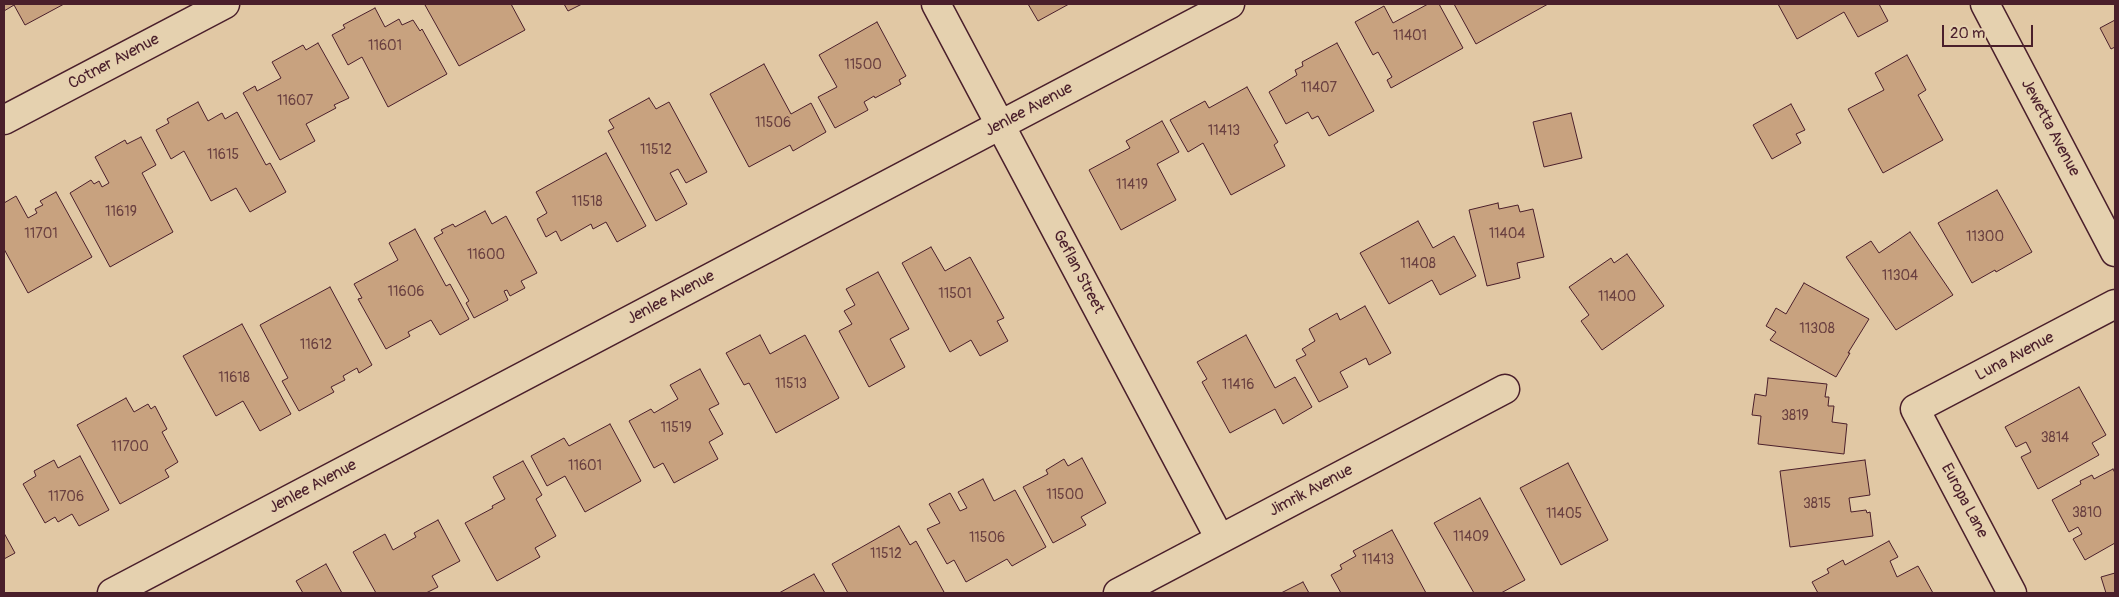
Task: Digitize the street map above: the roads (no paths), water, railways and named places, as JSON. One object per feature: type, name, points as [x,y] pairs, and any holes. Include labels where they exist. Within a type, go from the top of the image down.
[{"type":"street","name":"Cotner Avenue","points":[[4,120],[225,4]]},
{"type":"street","name":"Geflan Street","points":[[936,4],[1220,539]]},
{"type":"street","name":"Jenlee Avenue","points":[[112,593],[1230,4]]},
{"type":"street","name":"Jewetta Avenue","points":[[1985,4],[2115,252]]},
{"type":"street","name":"Luna Avenue","points":[[1915,409],[2115,304]]},
{"type":"street","name":"Jimrik Avenue","points":[[1118,593],[1505,389]]},
{"type":"street","name":"Europa Lane","points":[[1915,409],[2012,593]]}]
